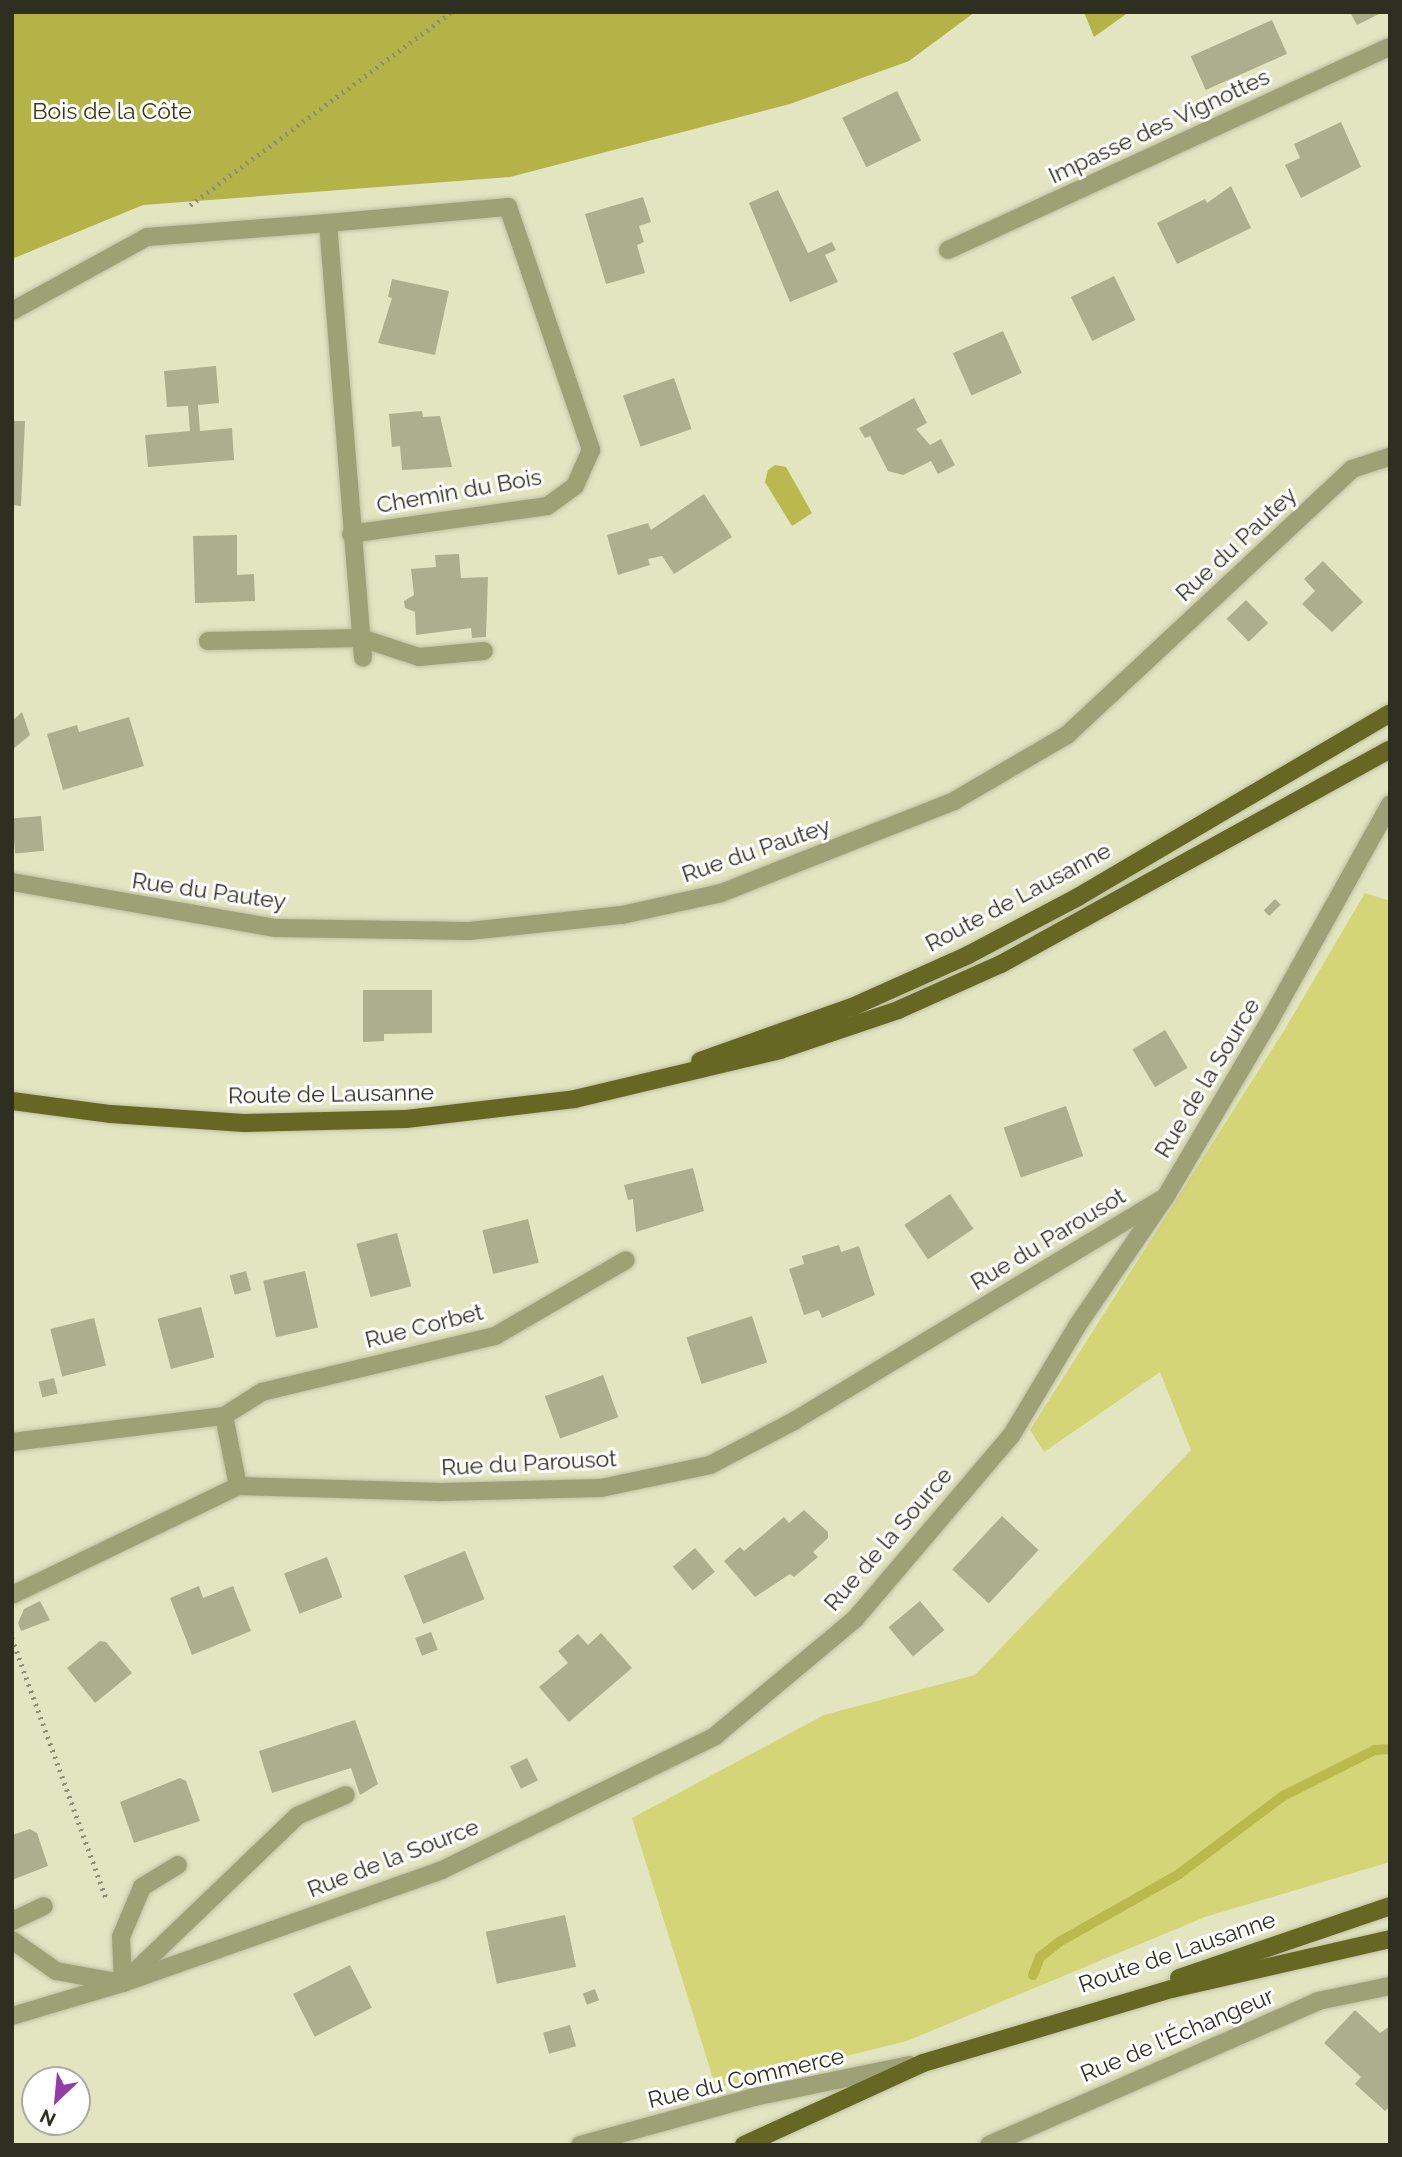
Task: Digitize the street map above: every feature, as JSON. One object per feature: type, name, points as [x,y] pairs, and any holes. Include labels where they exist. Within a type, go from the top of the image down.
[{"type":"main road","name":"Route de Lausanne","points":[[649,1083],[751,1040],[852,1007],[968,955],[1079,897],[1390,713]]},
{"type":"main road","name":"Route de Lausanne","points":[[12,1101],[183,1120],[317,1123],[500,1111],[649,1083],[780,1050],[898,1010],[978,974],[1088,919],[1390,749]]},
{"type":"main road","name":"Route de Lausanne","points":[[744,2145],[792,2120],[923,2063],[1390,1906]]},
{"type":"main road","name":"Route de Lausanne","points":[[980,2045],[1172,1989],[1390,1939]]},
{"type":"street","name":"Impasse des Vignottes","points":[[948,250],[1390,47]]},
{"type":"street","name":"Chemin du Bois","points":[[12,311],[148,237],[508,207],[591,450],[575,486],[547,506],[351,534],[328,223]]},
{"type":"street","name":"Rue du Pautey","points":[[12,882],[276,928],[441,931],[548,926],[721,893],[954,801],[1067,734],[1352,469],[1390,457]]},
{"type":"street","points":[[351,534],[363,658]]},
{"type":"street","points":[[208,641],[361,638],[419,657],[484,651]]},
{"type":"street","name":"Rue de la Source","points":[[12,2016],[123,1983],[442,1870],[715,1736],[855,1619],[1011,1436],[1077,1326],[1166,1196],[1270,1020],[1390,804]]},
{"type":"street","name":"Rue du Parousot","points":[[12,1594],[238,1486],[441,1492],[601,1488],[710,1465],[794,1421],[1166,1196]]},
{"type":"street","name":"Rue Corbet","points":[[12,1442],[224,1416],[262,1392],[495,1336],[626,1260]]},
{"type":"street","points":[[224,1416],[238,1486]]},
{"type":"street","points":[[123,1983],[297,1816],[346,1795]]},
{"type":"street","points":[[123,1983],[121,1937],[142,1887],[178,1865]]},
{"type":"street","points":[[12,1921],[44,1906]]},
{"type":"street","points":[[12,1940],[56,1971],[123,1983]]},
{"type":"street","name":"Rue de l'Échangeur","points":[[989,2145],[1318,2001],[1390,1986]]},
{"type":"street","name":"Rue du Commerce","points":[[580,2145],[754,2097],[923,2063]]},
{"type":"street","points":[[760,2145],[792,2120]]},
{"type":"path","points":[[148,237],[452,12]]},
{"type":"path","points":[[12,1638],[110,1910]]},
{"type":"shaded area","points":[[775,465],[786,467],[812,513],[792,526],[765,482],[768,470]]},
{"type":"shaded area","points":[[1365,893],[1390,901],[1390,1862],[1205,1917],[907,2041],[716,2088],[632,1818],[824,1715],[975,1675],[1191,1450],[1160,1372],[1044,1452],[1030,1430],[1285,1029]]},
{"type":"green space","name":"Bois de la Côte","points":[[12,12],[975,12],[909,61],[790,104],[510,177],[143,205],[12,259]]},
{"type":"green space","points":[[1084,12],[1129,12],[1094,37]]},
{"type":"building","points":[[1350,12],[1383,12],[1357,25]]},
{"type":"building","points":[[1272,20],[1287,54],[1206,90],[1191,56]]},
{"type":"building","points":[[897,91],[921,140],[866,167],[842,118]]},
{"type":"building","points":[[1341,122],[1361,167],[1301,198],[1285,165],[1300,158],[1294,144]]},
{"type":"building","points":[[1231,186],[1251,228],[1177,264],[1157,223],[1205,199],[1207,203]]},
{"type":"building","points":[[778,190],[808,253],[832,242],[836,250],[825,255],[838,282],[790,302],[749,203]]},
{"type":"building","points":[[643,197],[651,222],[639,226],[644,242],[637,245],[645,273],[606,284],[585,214]]},
{"type":"building","points":[[1114,276],[1135,320],[1092,341],[1071,297]]},
{"type":"building","points":[[392,279],[449,291],[435,355],[378,343],[392,298],[388,297]]},
{"type":"building","points":[[1003,331],[1022,373],[971,395],[953,353]]},
{"type":"building","points":[[216,366],[219,403],[198,405],[200,431],[232,428],[234,460],[148,467],[145,435],[190,431],[188,406],[167,407],[164,371]]},
{"type":"building","points":[[674,378],[692,429],[641,447],[623,396]]},
{"type":"building","points":[[914,398],[927,423],[916,429],[930,445],[941,439],[955,465],[938,474],[931,461],[903,475],[888,471],[870,436],[865,438],[859,428]]},
{"type":"building","points":[[422,411],[423,417],[440,416],[452,467],[402,470],[400,446],[392,447],[389,414]]},
{"type":"building","points":[[12,421],[25,421],[21,506],[12,505]]},
{"type":"building","points":[[704,494],[732,537],[674,574],[662,556],[648,559],[650,565],[618,575],[607,535],[648,523],[651,530]]},
{"type":"building","points":[[237,535],[237,575],[254,574],[255,601],[195,603],[193,536]]},
{"type":"building","points":[[459,554],[461,578],[488,577],[486,637],[472,638],[471,628],[416,635],[415,612],[405,608],[404,601],[414,595],[411,569],[436,567],[435,555]]},
{"type":"building","points":[[1323,561],[1363,602],[1332,632],[1302,604],[1315,591],[1304,579]]},
{"type":"building","points":[[1246,600],[1268,623],[1249,642],[1227,619]]},
{"type":"building","points":[[22,712],[30,735],[12,750],[12,721]]},
{"type":"building","points":[[129,717],[144,766],[63,790],[47,734],[77,725],[79,732]]},
{"type":"building","points":[[41,816],[44,851],[15,853],[12,819]]},
{"type":"building","points":[[1275,899],[1281,905],[1269,916],[1264,910]]},
{"type":"building","points":[[363,990],[432,990],[432,1033],[384,1034],[384,1041],[363,1042]]},
{"type":"building","points":[[1165,1030],[1188,1068],[1155,1087],[1132,1050]]},
{"type":"building","points":[[1066,1106],[1083,1156],[1021,1178],[1004,1127]]},
{"type":"building","points":[[693,1168],[704,1211],[636,1232],[633,1199],[628,1200],[624,1185]]},
{"type":"building","points":[[950,1194],[973,1229],[928,1260],[904,1225]]},
{"type":"building","points":[[528,1219],[539,1263],[493,1274],[482,1230]]},
{"type":"building","points":[[397,1233],[411,1286],[371,1297],[356,1244]]},
{"type":"building","points":[[839,1245],[841,1252],[859,1246],[875,1295],[822,1318],[819,1310],[804,1315],[789,1269],[804,1264],[802,1256]]},
{"type":"building","points":[[246,1271],[251,1290],[235,1295],[230,1275]]},
{"type":"building","points":[[305,1271],[318,1328],[276,1337],[263,1281]]},
{"type":"building","points":[[201,1307],[214,1357],[171,1369],[158,1319]]},
{"type":"building","points":[[752,1316],[767,1363],[702,1384],[686,1337]]},
{"type":"building","points":[[94,1318],[106,1366],[62,1376],[50,1329]]},
{"type":"building","points":[[603,1375],[618,1417],[560,1438],[545,1396]]},
{"type":"building","points":[[54,1378],[58,1394],[42,1397],[38,1382]]},
{"type":"building","points":[[804,1510],[828,1532],[828,1538],[813,1552],[818,1557],[794,1577],[790,1574],[755,1597],[724,1561],[740,1547],[744,1551],[784,1517],[789,1523]]},
{"type":"building","points":[[1002,1516],[1039,1550],[989,1603],[952,1569]]},
{"type":"building","points":[[695,1548],[715,1572],[693,1590],[673,1567]]},
{"type":"building","points":[[465,1551],[484,1599],[423,1624],[404,1576]]},
{"type":"building","points":[[327,1557],[342,1597],[299,1614],[284,1573]]},
{"type":"building","points":[[199,1586],[203,1598],[233,1586],[251,1631],[192,1655],[170,1598]]},
{"type":"building","points":[[40,1601],[50,1620],[21,1631],[18,1623],[24,1609]]},
{"type":"building","points":[[920,1601],[944,1630],[913,1656],[889,1627]]},
{"type":"building","points":[[431,1632],[438,1650],[422,1656],[415,1638]]},
{"type":"building","points":[[601,1633],[632,1668],[569,1722],[539,1687],[568,1663],[558,1651],[578,1634],[588,1645]]},
{"type":"building","points":[[100,1641],[106,1642],[132,1673],[95,1703],[67,1668]]},
{"type":"building","points":[[355,1720],[378,1784],[360,1795],[351,1768],[272,1793],[259,1751]]},
{"type":"building","points":[[527,1758],[538,1780],[521,1789],[510,1766]]},
{"type":"building","points":[[180,1778],[186,1781],[200,1821],[134,1843],[120,1802]]},
{"type":"building","points":[[30,1829],[37,1833],[48,1866],[12,1880],[12,1835]]},
{"type":"building","points":[[565,1915],[576,1967],[497,1984],[486,1932]]},
{"type":"building","points":[[350,1965],[372,2008],[315,2037],[293,1994]]},
{"type":"building","points":[[595,1989],[599,2000],[587,2005],[583,1993]]},
{"type":"building","points":[[1355,2010],[1380,2033],[1390,2026],[1390,2106],[1385,2111],[1355,2084],[1361,2077],[1324,2043]]},
{"type":"building","points":[[570,2025],[576,2046],[549,2054],[543,2033]]},
{"type":"waterway","points":[[1033,1975],[1040,1957],[1059,1942],[1179,1874],[1283,1796],[1375,1750],[1390,1749]]}]
